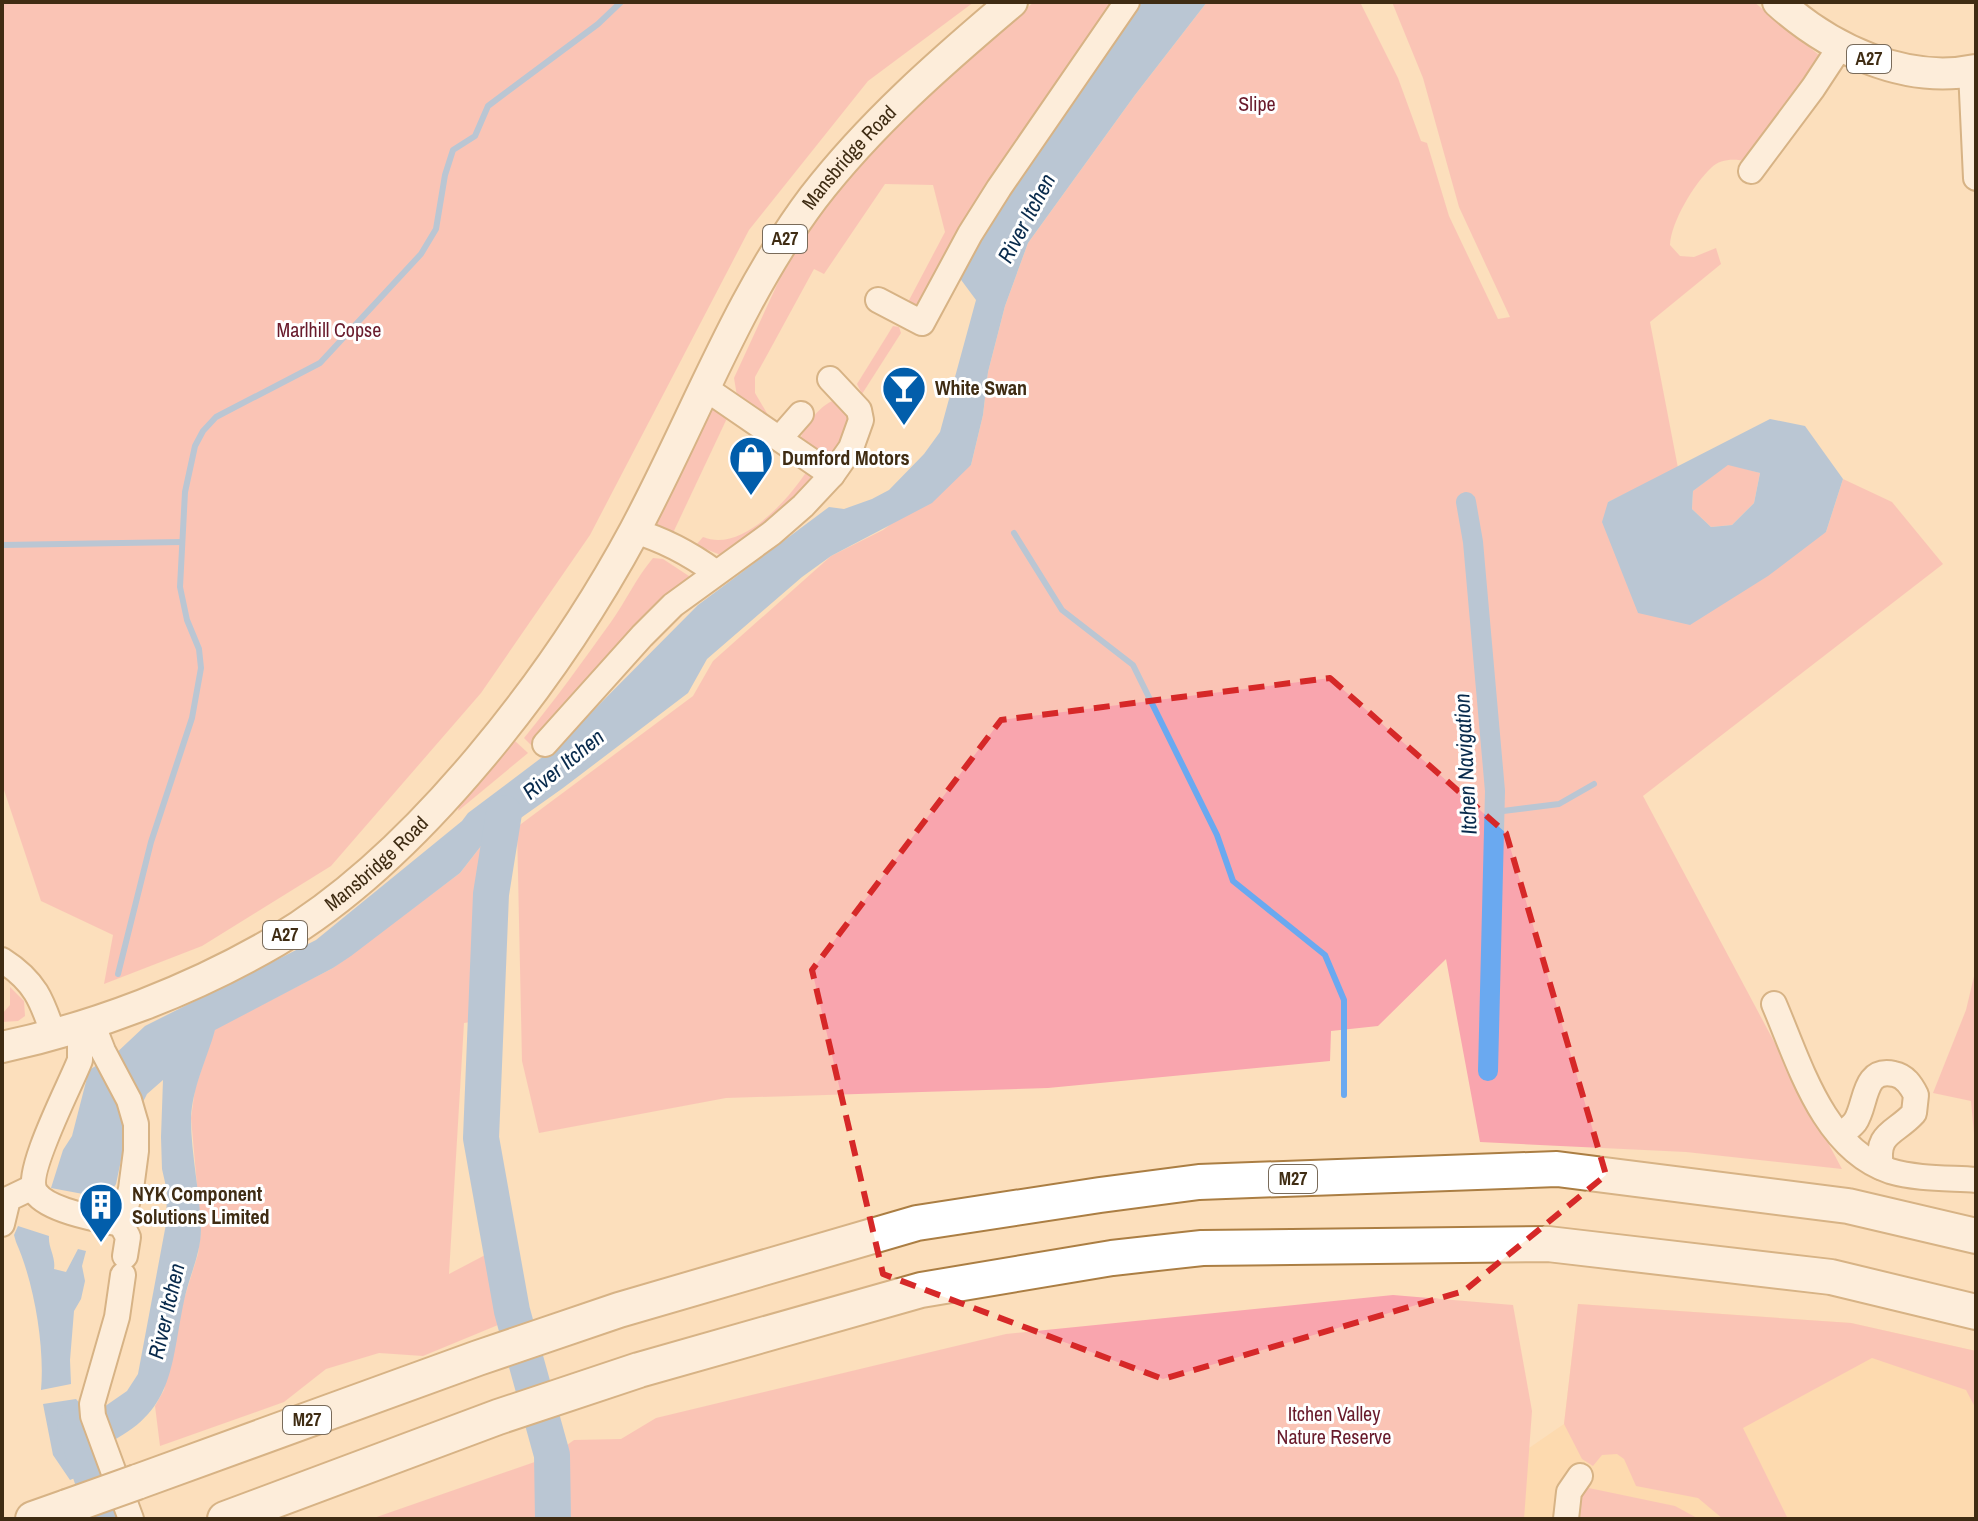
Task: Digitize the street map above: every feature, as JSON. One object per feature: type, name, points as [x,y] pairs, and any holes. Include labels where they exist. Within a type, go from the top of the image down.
[{"type":"highway","name":"M27","points":[[33,1519],[619,1310],[917,1223],[1199,1182],[1557,1169],[1848,1206],[1976,1236]]},
{"type":"highway","points":[[225,1519],[498,1417],[639,1370],[921,1290],[1112,1258],[1202,1248],[1548,1244],[1831,1277],[1976,1312]]},
{"type":"main road","name":"Mansbridge Road","points":[[2,1047],[74,1029],[190,984],[276,941],[365,876],[407,836],[463,775],[533,690],[590,605],[634,531],[745,306],[814,197],[921,79],[1012,2]]},
{"type":"main road","name":"A27","points":[[1778,2],[1818,34],[1871,60],[1913,70],[1949,74],[1974,70]]},
{"type":"street","points":[[878,300],[922,323],[970,234],[999,188],[1127,2]]},
{"type":"street","points":[[1751,171],[1840,47]]},
{"type":"street","points":[[1974,70],[1976,178]]},
{"type":"street","points":[[545,744],[673,605],[772,533],[832,475],[859,432],[859,410],[830,379]]},
{"type":"street","points":[[705,388],[832,475]]},
{"type":"street","points":[[780,438],[801,414]]},
{"type":"street","points":[[634,531],[685,550],[715,572]]},
{"type":"street","points":[[2,960],[16,969],[74,1029],[103,1051],[129,1100],[136,1124],[131,1189],[120,1222],[128,1237],[117,1317],[92,1404],[93,1416],[131,1519]]},
{"type":"street","points":[[1774,1004],[1808,1082],[1829,1120],[1859,1155],[1903,1174],[1976,1180]]},
{"type":"street","points":[[74,1029],[80,1043],[80,1060],[38,1159],[33,1187],[37,1195],[55,1207],[120,1222]]},
{"type":"street","points":[[1841,1135],[1855,1122],[1865,1090],[1875,1076],[1889,1073],[1904,1078],[1916,1095],[1916,1105],[1908,1119],[1883,1140],[1879,1157],[1881,1167]]},
{"type":"street","points":[[2,1224],[8,1199],[33,1187]]},
{"type":"street","points":[[1566,1519],[1569,1492],[1580,1476]]},
{"type":"highlighted area","points":[[1330,678],[1506,833],[1606,1175],[1464,1291],[1163,1379],[883,1274],[812,970],[1001,720]]},
{"type":"shaded area","points":[[1578,1304],[1851,1323],[1976,1351],[1976,1519],[1516,1519],[1519,1455],[1564,1424]]},
{"type":"green space","name":"Marlhill Copse","points":[[2,2],[974,2],[868,81],[749,230],[590,535],[481,693],[331,866],[202,946],[104,984],[113,935],[41,901],[2,784]]},
{"type":"green space","points":[[1034,2],[1119,2],[919,306],[914,308],[907,304],[945,232],[933,185],[885,184],[824,274],[814,269],[755,377],[755,393],[771,420],[737,396],[734,378],[781,276],[833,191],[931,88]]},
{"type":"green space","name":"Slipe","points":[[1207,2],[1360,2],[1398,78],[1421,141],[1427,143],[1449,216],[1498,319],[1510,317],[1459,207],[1423,78],[1392,2],[1754,2],[1819,55],[1747,161],[1719,162],[1704,175],[1684,204],[1670,245],[1680,256],[1694,257],[1716,248],[1721,264],[1650,322],[1678,468],[1608,502],[1638,612],[1826,532],[1843,479],[1892,502],[1943,564],[1643,796],[1842,1169],[1686,1152],[1480,1142],[1446,959],[1378,1026],[1331,1031],[1330,1061],[1048,1088],[726,1098],[539,1133],[522,1061],[517,827],[693,696],[713,661],[831,556],[883,530],[971,465],[983,415],[988,372],[1005,306],[1028,243]]},
{"type":"green space","points":[[893,326],[899,327],[901,333],[862,394],[857,384]]},
{"type":"green space","points":[[838,399],[848,426],[845,439],[830,465],[800,439],[815,414]]},
{"type":"green space","points":[[711,405],[729,414],[672,535],[654,527],[654,521]]},
{"type":"green space","points":[[1728,464],[1760,473],[1754,503],[1732,525],[1711,527],[1692,509],[1693,491]]},
{"type":"green space","points":[[807,471],[819,480],[800,502],[723,556],[696,545],[703,537],[718,540],[733,538],[748,531],[776,509]]},
{"type":"green space","points":[[653,558],[663,559],[695,580],[534,748],[524,738],[611,622]]},
{"type":"green space","points":[[514,740],[528,753],[458,811],[460,802]]},
{"type":"green space","points":[[481,846],[484,847],[480,870],[478,1021],[464,1023],[449,1274],[489,1253],[498,1325],[423,1356],[379,1353],[326,1369],[284,1402],[160,1446],[155,1406],[164,1390],[184,1299],[198,1254],[201,1231],[191,1118],[195,1089],[215,1029],[333,968],[460,873]]},
{"type":"green space","points":[[1976,968],[1976,1156],[1971,1101],[1933,1093],[1966,1010]]},
{"type":"green space","points":[[10,987],[24,1001],[25,1016],[18,1021],[2,1022],[2,1014],[10,1005]]},
{"type":"green space","name":"Itchen Valley Nature Reserve","points":[[1393,1295],[1513,1305],[1532,1411],[1524,1519],[371,1519],[552,1456],[574,1440],[621,1439],[656,1418],[1006,1334]]},
{"type":"green space","points":[[1578,1304],[1851,1323],[1976,1351],[1976,1409],[1966,1390],[1872,1358],[1743,1428],[1788,1519],[1723,1519],[1698,1498],[1636,1486],[1624,1459],[1617,1454],[1602,1455],[1593,1466],[1582,1459],[1564,1424]]},
{"type":"green space","points":[[1584,1487],[1675,1506],[1699,1519],[1572,1519]]},
{"type":"water","points":[[1141,2],[1207,2],[1028,243],[1005,306],[988,372],[983,415],[971,465],[932,503],[831,556],[802,577],[707,659],[688,693],[481,846],[460,873],[351,956],[215,1030],[192,1107],[191,1133],[201,1229],[172,1364],[159,1399],[148,1414],[112,1441],[101,1409],[127,1391],[138,1374],[166,1224],[167,1191],[162,1169],[163,1080],[147,1094],[140,1108],[112,1057],[145,1026],[316,940],[468,813],[561,743],[698,605],[829,507],[844,509],[889,490],[924,454],[940,432],[976,300],[956,273],[985,218]]},
{"type":"water","points":[[1770,419],[1805,426],[1843,479],[1826,532],[1768,576],[1690,625],[1638,613],[1602,522],[1608,502]],"holes":[[[1728,465],[1760,473],[1754,503],[1732,525],[1711,527],[1692,509],[1693,491]]]},
{"type":"water","points":[[99,1064],[131,1124],[116,1184],[101,1206],[81,1204],[83,1194],[51,1188],[63,1150],[72,1136],[89,1070]]},
{"type":"water","points":[[18,1226],[49,1236],[54,1269],[66,1272],[78,1249],[86,1251],[82,1266],[85,1281],[81,1299],[74,1311],[71,1384],[41,1390],[40,1335],[33,1295],[14,1235]]},
{"type":"water","points":[[76,1399],[92,1417],[100,1441],[92,1449],[100,1451],[102,1467],[70,1480],[53,1455],[43,1404]]},
{"type":"waterway","points":[[118,974],[151,842],[192,718],[201,668],[199,649],[187,620],[180,587],[185,492],[195,446],[216,417],[320,363],[421,254],[436,229],[445,175],[453,150],[475,136],[488,106],[598,24],[621,2]]},
{"type":"waterway","name":"Itchen Navigation","points":[[1466,502],[1473,542],[1495,791],[1488,1071]]},
{"type":"waterway","points":[[1014,533],[1062,610],[1133,665],[1217,835],[1233,881],[1325,955],[1344,1000],[1344,1095]]},
{"type":"waterway","points":[[2,545],[182,542]]},
{"type":"waterway","points":[[1495,812],[1559,804],[1594,784]]},
{"type":"waterway","points":[[504,813],[491,894],[481,1138],[512,1311],[552,1455],[553,1519]]},
{"type":"waterway","name":"River Itchen","points":[[78,1428],[75,1428],[106,1519]]},
{"type":"place","name":"White Swan","points":[[904,427]]},
{"type":"place","name":"Dumford Motors","points":[[751,497]]},
{"type":"place","name":"NYK Component Solutions Limited","points":[[101,1244]]}]
